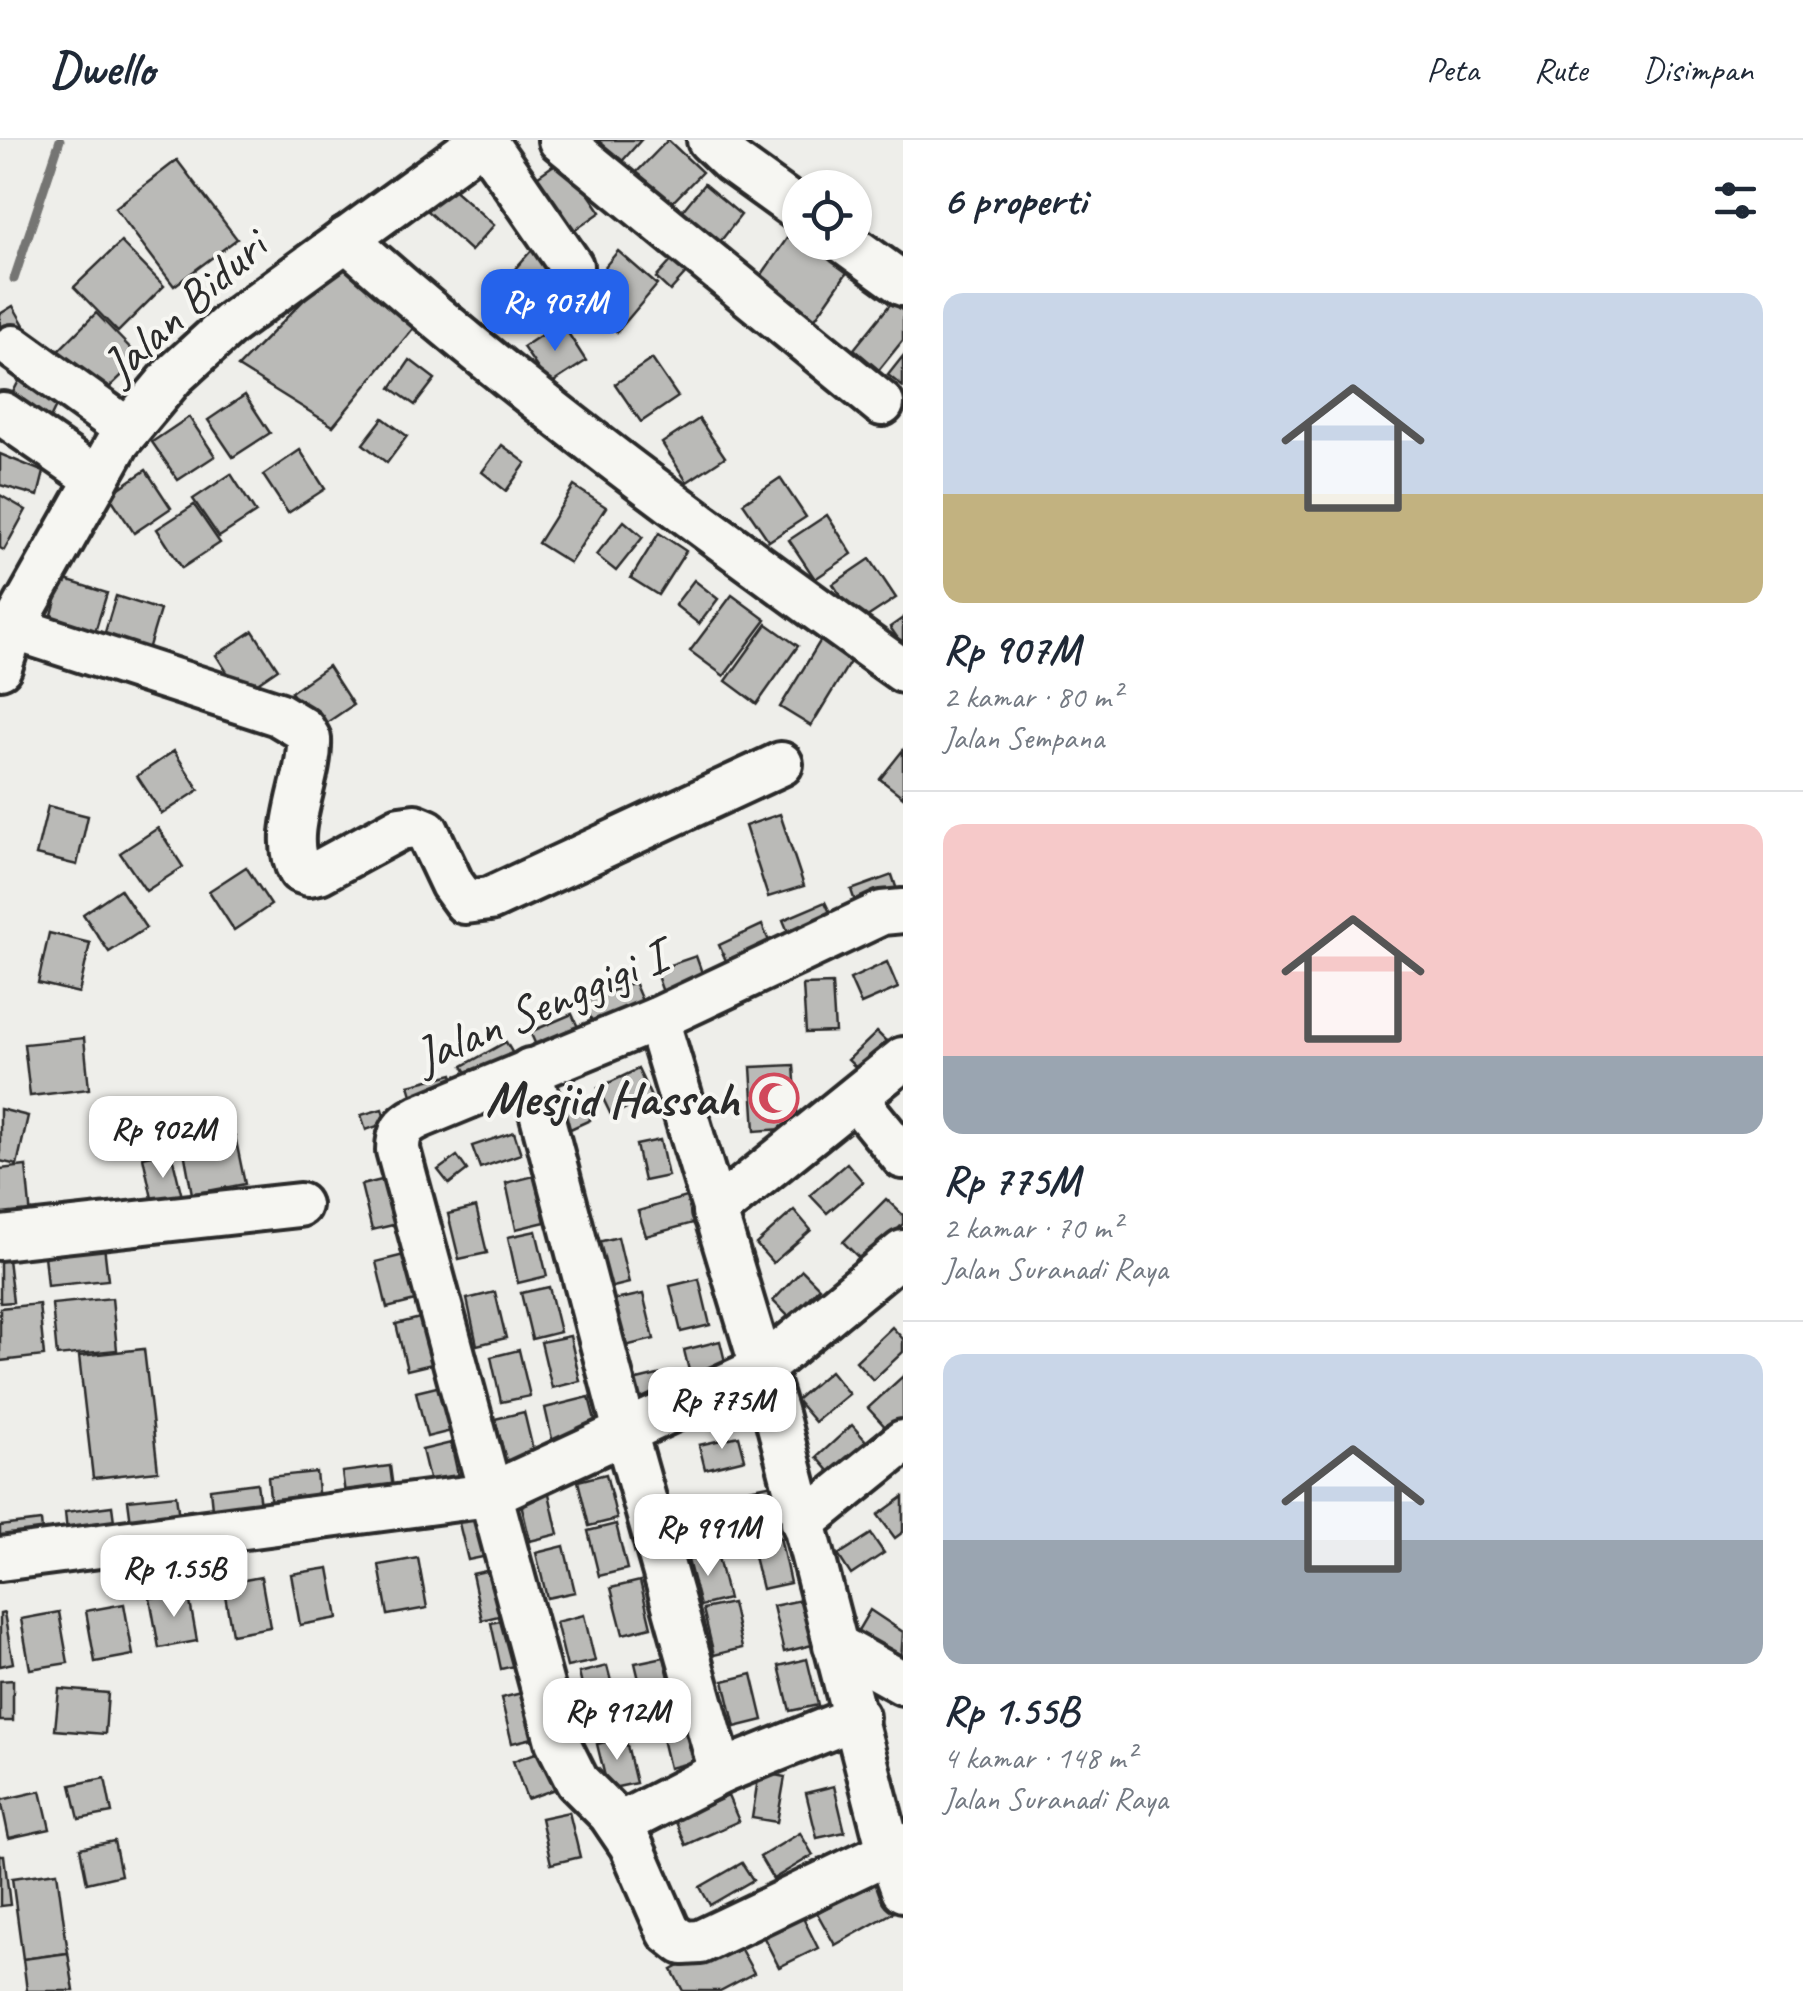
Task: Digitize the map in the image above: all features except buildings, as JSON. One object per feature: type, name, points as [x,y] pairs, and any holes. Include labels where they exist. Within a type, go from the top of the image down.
[{"type":"street","name":"Jalan Biduri","points":[[7,648],[97,479],[128,430],[174,376],[230,324],[483,140]]},
{"type":"street","points":[[483,140],[571,266]]},
{"type":"street","points":[[560,140],[882,404]]},
{"type":"street","points":[[708,140],[782,198]]},
{"type":"street","points":[[346,239],[521,389],[688,517],[903,672]]},
{"type":"street","points":[[870,260],[903,284]]},
{"type":"street","points":[[13,347],[128,430]]},
{"type":"street","points":[[3,414],[97,479]]},
{"type":"street","points":[[7,648],[203,687],[292,721],[309,739],[310,755],[292,849],[300,871],[319,872],[400,828],[415,826],[427,831],[465,902],[490,899],[781,764]]},
{"type":"street","name":"Jalan Senggigi I","points":[[489,1494],[398,1150],[398,1137],[407,1122],[657,1020],[882,912],[903,911]]},
{"type":"street","points":[[489,1494],[557,1740],[578,1781],[618,1825],[642,1865],[666,1928],[682,1943],[700,1942],[898,1862],[835,1644],[775,1410],[657,1020]]},
{"type":"street","points":[[714,1212],[903,1059]]},
{"type":"street","points":[[530,1070],[720,1772]]},
{"type":"street","points":[[856,1099],[903,1157]]},
{"type":"street","points":[[0,1238],[299,1205]]},
{"type":"street","points":[[0,1559],[489,1494],[761,1368],[794,1345],[903,1252]]},
{"type":"street","points":[[803,1523],[903,1442]]},
{"type":"street","points":[[835,1644],[903,1684]]},
{"type":"street","points":[[618,1825],[720,1772],[856,1717]]},
{"type":"waterway","points":[[14,279],[60,140]]},
{"type":"place","name":"Mesjid Hassah","points":[[774,1098]]}]
